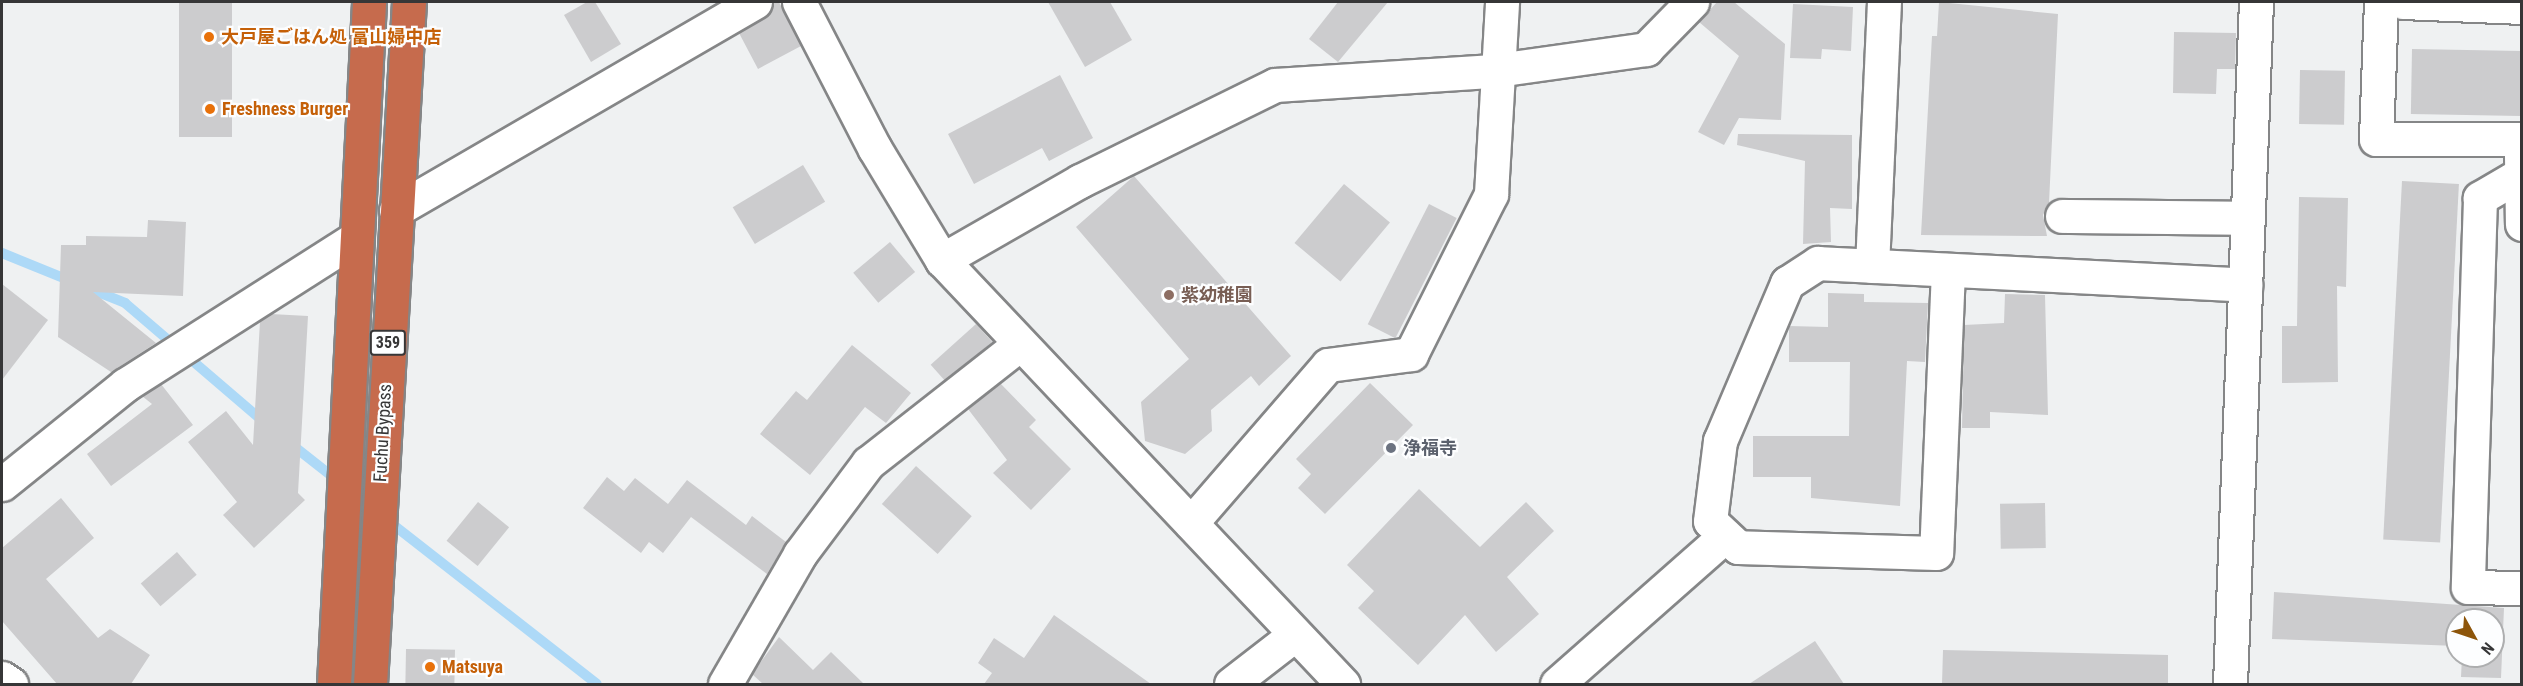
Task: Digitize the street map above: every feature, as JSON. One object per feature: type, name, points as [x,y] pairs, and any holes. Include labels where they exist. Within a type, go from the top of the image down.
[{"type":"highway","name":"Fuchu Bypass","points":[[334,684],[369,2]]},
{"type":"highway","name":"Fuchu Bypass","points":[[370,684],[409,2]]},
{"type":"street","points":[[396,210],[755,2]]},
{"type":"street","points":[[799,2],[875,149],[942,260],[1191,523],[1293,636],[1342,684]]},
{"type":"street","points":[[1191,523],[1328,365],[1411,354],[1491,194],[1502,2]]},
{"type":"street","points":[[942,260],[1080,181],[1275,85],[1499,69],[1646,49],[1692,2]]},
{"type":"street","points":[[1872,266],[1884,2]]},
{"type":"street","points":[[2230,684],[2256,2]]},
{"type":"street","points":[[2381,2],[2376,139],[2521,139],[2522,224]]},
{"type":"street","points":[[2403,2],[2522,7]]},
{"type":"street","points":[[2521,174],[2480,198],[2468,587],[2522,588]]},
{"type":"street","points":[[2062,216],[2248,218]]},
{"type":"street","points":[[2,484],[125,386],[356,238]]},
{"type":"street","points":[[1948,270],[1936,553],[1738,547],[1710,521],[1720,441],[1787,283],[1818,263],[2246,285]]},
{"type":"street","points":[[725,684],[800,554],[868,463],[1020,344]]},
{"type":"street","points":[[1557,684],[1725,536]]},
{"type":"street","points":[[1231,684],[1293,636]]},
{"type":"street","points":[[2,678],[11,684]]},
{"type":"building","points":[[179,2],[232,2],[232,137],[179,137]]},
{"type":"building","points":[[587,2],[595,2],[621,44],[591,62],[564,15]]},
{"type":"building","points":[[774,2],[779,2],[801,46],[758,69],[739,33],[765,18]]},
{"type":"building","points":[[1048,2],[1110,2],[1132,40],[1085,67]]},
{"type":"building","points":[[1338,2],[1388,2],[1338,62],[1309,39]]},
{"type":"building","points":[[1717,2],[1734,2],[1785,44],[1781,120],[1739,118],[1724,145],[1698,132],[1739,56],[1699,22]]},
{"type":"building","points":[[1939,2],[2058,14],[2049,203],[2043,215],[2047,236],[1921,235],[1932,36],[1937,36]]},
{"type":"building","points":[[1793,4],[1853,7],[1851,51],[1822,49],[1821,59],[1790,58]]},
{"type":"building","points":[[2174,32],[2236,33],[2235,69],[2217,69],[2216,94],[2173,93]]},
{"type":"building","points":[[2412,49],[2522,51],[2521,116],[2411,114]]},
{"type":"building","points":[[2300,70],[2345,71],[2344,125],[2299,124]]},
{"type":"building","points":[[1060,75],[1093,138],[1049,161],[1042,148],[974,184],[948,134]]},
{"type":"building","points":[[1738,134],[1852,135],[1852,209],[1830,208],[1831,242],[1803,244],[1805,161],[1737,145]]},
{"type":"building","points":[[803,165],[825,202],[755,244],[733,207]]},
{"type":"building","name":"紫幼稚園","points":[[1134,176],[1291,356],[1259,386],[1251,376],[1211,410],[1212,431],[1185,454],[1145,441],[1141,402],[1189,359],[1076,227]]},
{"type":"building","points":[[2402,181],[2459,184],[2440,542],[2383,540]]},
{"type":"building","points":[[1344,184],[1390,223],[1340,282],[1295,243]]},
{"type":"building","points":[[2299,197],[2348,198],[2346,287],[2337,286],[2338,382],[2282,383],[2282,326],[2297,326]]},
{"type":"building","points":[[1429,204],[1457,218],[1395,338],[1368,324]]},
{"type":"building","points":[[148,220],[186,222],[183,296],[93,292],[156,343],[111,372],[58,337],[61,245],[86,245],[86,236],[147,237]]},
{"type":"building","points":[[890,242],[915,272],[878,303],[853,273]]},
{"type":"building","points":[[2,284],[48,320],[2,380]]},
{"type":"building","points":[[1828,293],[1864,294],[1864,302],[1928,303],[1925,362],[1907,361],[1900,506],[1811,498],[1811,477],[1753,477],[1753,436],[1849,436],[1850,362],[1789,362],[1789,326],[1828,327]]},
{"type":"building","points":[[2005,294],[2045,295],[2048,415],[1990,412],[1990,428],[1962,428],[1964,325],[2004,323]]},
{"type":"building","points":[[271,314],[308,316],[298,493],[305,500],[254,548],[223,515],[237,502],[188,442],[226,411],[253,445],[260,321]]},
{"type":"building","points":[[976,324],[992,342],[947,383],[931,365]]},
{"type":"building","points":[[852,345],[911,393],[886,423],[865,407],[810,475],[760,434],[796,391],[807,400]]},
{"type":"building","points":[[1000,383],[1036,420],[1029,427],[1071,469],[1031,510],[993,473],[1007,460],[968,409]]},
{"type":"building","points":[[1370,383],[1413,425],[1325,514],[1298,488],[1311,474],[1296,459]]},
{"type":"building","points":[[161,384],[193,425],[111,486],[87,454],[152,404],[142,396]]},
{"type":"building","points":[[916,466],[972,516],[938,554],[882,504]]},
{"type":"building","points":[[607,477],[624,491],[635,478],[668,504],[687,480],[746,525],[752,516],[786,542],[767,574],[691,517],[663,553],[649,542],[641,553],[583,508]]},
{"type":"building","points":[[1419,489],[1480,547],[1526,502],[1554,531],[1507,577],[1539,614],[1496,652],[1465,615],[1418,665],[1358,608],[1374,591],[1347,565]]},
{"type":"building","points":[[61,498],[94,538],[46,579],[98,638],[110,629],[150,655],[131,684],[57,684],[2,621],[2,548]]},
{"type":"building","points":[[478,502],[509,527],[478,566],[447,541]]},
{"type":"building","points":[[2045,503],[2046,548],[2001,549],[2000,504]]},
{"type":"building","points":[[177,552],[197,575],[160,606],[141,583]]},
{"type":"building","points":[[2274,592],[2504,608],[2445,608],[2445,646],[2272,639]]},
{"type":"building","points":[[1054,615],[1151,684],[984,684],[992,673],[978,663],[994,638],[1024,658]]},
{"type":"building","points":[[779,637],[813,670],[831,652],[864,684],[763,684],[752,674]]},
{"type":"building","points":[[1815,641],[1844,684],[1749,684]]},
{"type":"building","name":"Matsuya","points":[[406,649],[455,650],[454,684],[405,684]]},
{"type":"building","points":[[1943,650],[2168,655],[2168,684],[1942,684]]},
{"type":"building","points":[[2461,668],[2501,668],[2501,678],[2461,677]]},
{"type":"waterway","points":[[2,253],[71,281]]},
{"type":"waterway","points":[[88,288],[125,303],[265,423]]},
{"type":"waterway","points":[[291,444],[338,481]]},
{"type":"waterway","points":[[350,491],[597,684]]},
{"type":"place","name":"大戸屋ごはん処 富山婦中店","points":[[209,37]]},
{"type":"place","name":"Freshness Burger","points":[[210,109]]},
{"type":"place","name":"紫幼稚園","points":[[1169,295]]},
{"type":"place","name":"浄福寺","points":[[1391,448]]},
{"type":"place","name":"Matsuya","points":[[430,667]]}]
